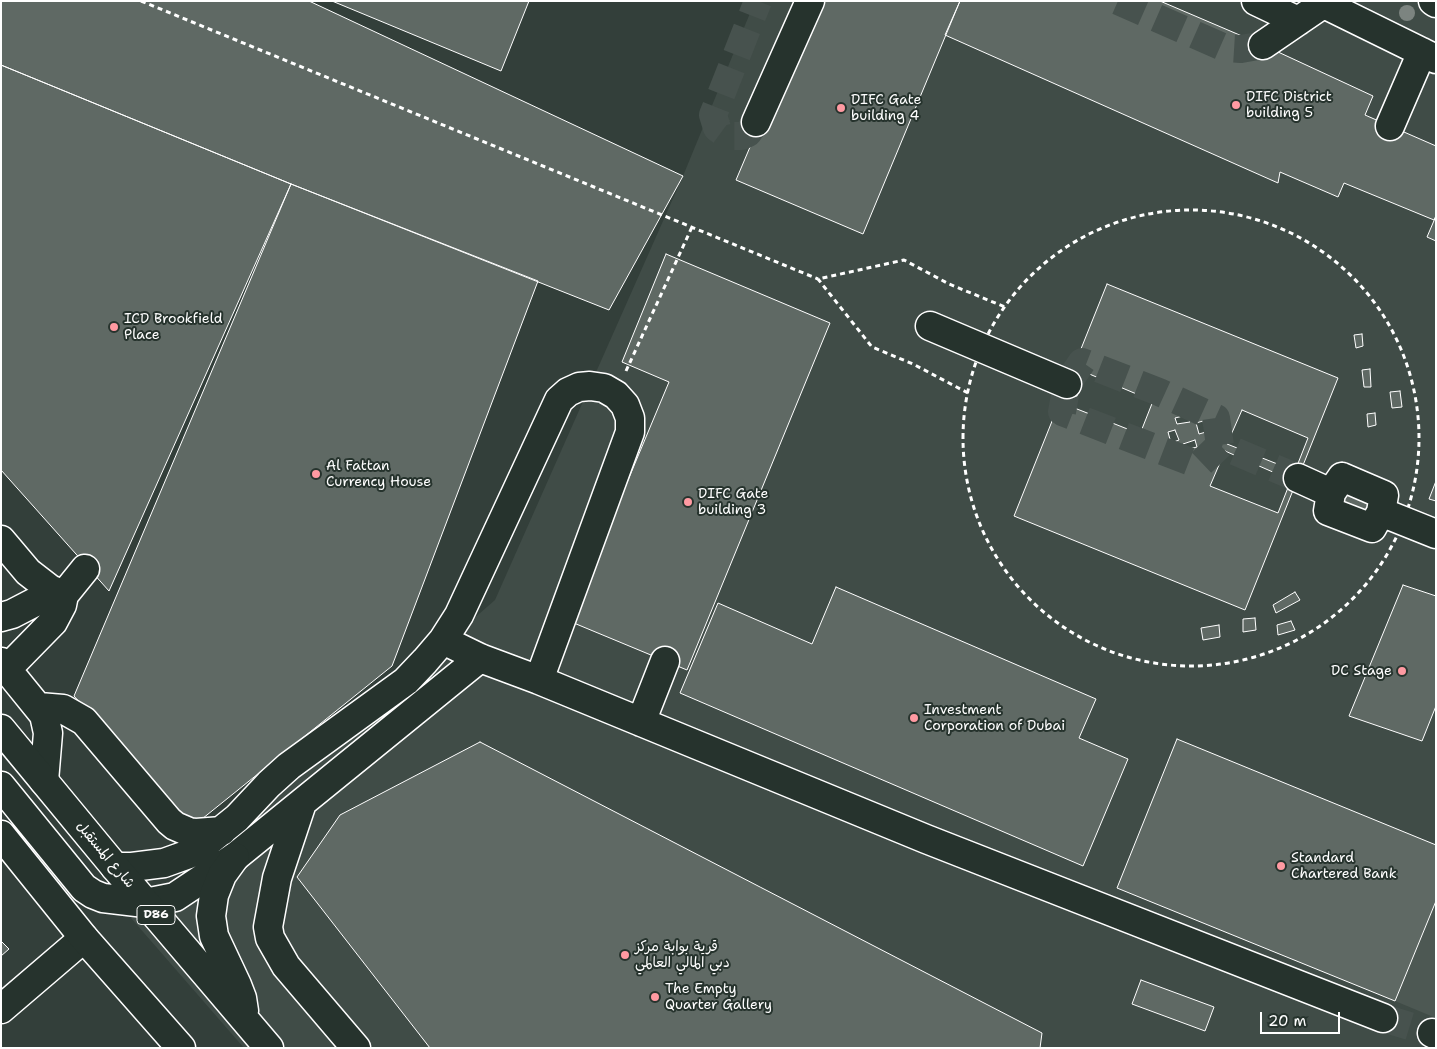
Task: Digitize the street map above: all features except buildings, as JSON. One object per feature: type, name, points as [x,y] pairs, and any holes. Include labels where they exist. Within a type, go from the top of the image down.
[{"type":"main road","points":[[756,122],[810,1]]},
{"type":"main road","points":[[1256,1],[1298,21]]},
{"type":"main road","points":[[1263,45],[1320,3],[1429,55],[1390,126]]},
{"type":"main road","points":[[930,326],[1067,384]]},
{"type":"main road","points":[[115,867],[148,866],[189,854],[222,831],[289,766],[406,681],[443,640],[459,615],[559,400],[568,392],[579,387],[604,388],[616,394],[625,405],[630,418],[630,432],[539,680]]},
{"type":"main road","points":[[1298,478],[1331,493],[1342,477],[1384,495],[1392,516],[1436,534]]},
{"type":"main road","points":[[1,540],[33,577],[50,589],[64,595]]},
{"type":"main road","points":[[44,781],[48,733],[44,715],[4,666],[53,622],[62,605],[64,595],[85,569]]},
{"type":"main road","points":[[1,616],[12,614],[39,600],[64,595]]},
{"type":"main road","points":[[443,640],[480,658],[539,680],[926,839],[1376,1018]]},
{"type":"main road","points":[[1,786],[84,888],[92,894],[103,898],[145,903],[175,897],[235,857],[480,658]]},
{"type":"main road","points":[[648,725],[673,665]]},
{"type":"main road","points":[[39,707],[63,709],[84,721],[175,826],[196,833],[222,831]]},
{"type":"main road","name":"شارع المستقبل","points":[[1,729],[145,903],[269,1048]]},
{"type":"main road","points":[[302,803],[277,878],[268,927],[270,938],[286,966],[356,1048]]},
{"type":"main road","points":[[1,835],[84,938],[181,1048]]},
{"type":"main road","points":[[235,857],[222,875],[214,895],[211,916],[214,936],[242,998],[245,1020]]},
{"type":"main road","points":[[1,1009],[84,938]]},
{"type":"path","points":[[141,1],[818,279],[872,347],[913,364],[968,393]]},
{"type":"path","points":[[1210,210],[1236,214],[1261,221],[1294,234],[1331,258],[1351,275],[1368,295],[1388,324],[1406,364],[1417,416],[1418,443],[1416,469],[1411,495],[1392,516],[1389,549],[1372,577],[1351,601],[1326,622],[1299,639],[1270,652],[1239,661],[1207,666],[1175,666],[1136,659],[1112,652],[1083,639],[1056,622],[1010,576],[992,549],[979,520],[970,489],[964,457],[964,425],[968,393],[982,348],[1005,307],[1021,286],[1040,267],[1060,251],[1106,226],[1132,217],[1166,211],[1210,210]]},
{"type":"path","points":[[616,394],[692,227]]},
{"type":"path","points":[[818,279],[904,260],[949,284],[1005,307]]},
{"type":"shaded area","points":[[755,1],[1436,1],[1436,1048],[244,1048],[131,918],[495,600],[683,176]]},
{"type":"shaded area","points":[[1436,901],[1436,1018],[1395,1001]]},
{"type":"tunnel","points":[[756,122],[748,133],[742,136],[728,136],[717,128],[713,115],[758,1]]},
{"type":"tunnel","points":[[1118,1],[1225,48],[1241,49],[1263,45]]},
{"type":"tunnel","points":[[1220,445],[1216,418],[1159,392],[1082,362],[1067,384],[1062,412],[1199,465],[1220,445],[1298,478]]},
{"type":"tunnel","points":[[1383,1018],[1432,1033]]},
{"type":"place","name":"DIFC District building 5","points":[[1236,105]]},
{"type":"place","name":"DIFC Gate building 4","points":[[841,108]]},
{"type":"place","name":"ICD Brookfield Place","points":[[114,327]]},
{"type":"place","name":"Al Fattan Currency House","points":[[316,474]]},
{"type":"place","name":"DIFC Gate building 3","points":[[688,502]]},
{"type":"place","name":"DC Stage","points":[[1402,671]]},
{"type":"place","name":"Investment Corporation of Dubai","points":[[914,718]]},
{"type":"place","name":"Standard Chartered Bank","points":[[1281,866]]},
{"type":"place","name":"قرية بوابة مركز دبي المالي العالمي","points":[[625,955]]},
{"type":"place","name":"The Empty Quarter Gallery","points":[[655,997]]}]
